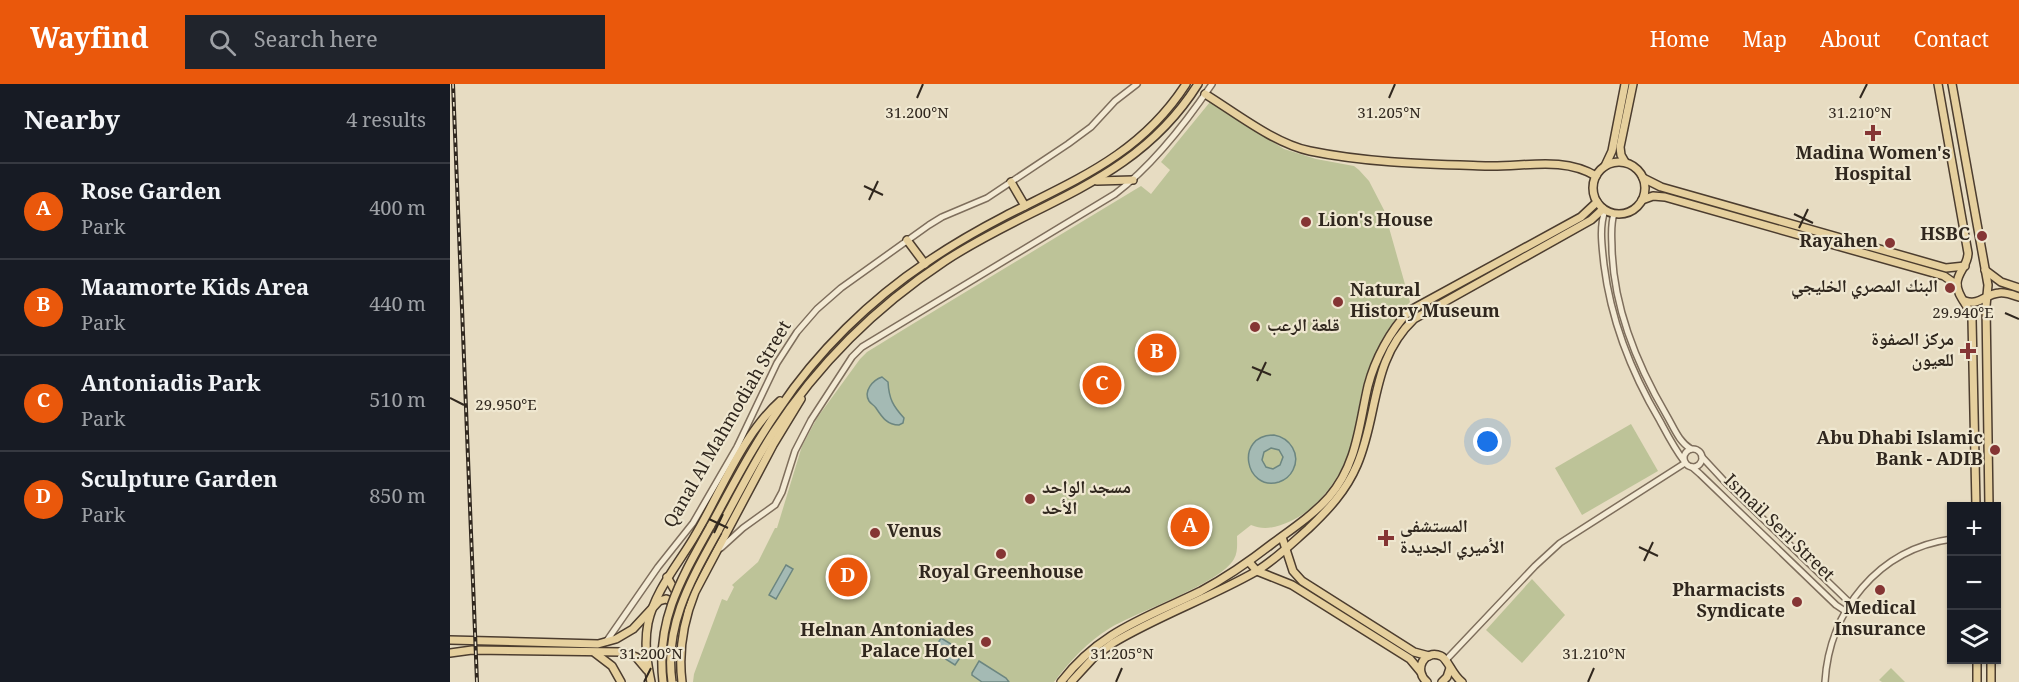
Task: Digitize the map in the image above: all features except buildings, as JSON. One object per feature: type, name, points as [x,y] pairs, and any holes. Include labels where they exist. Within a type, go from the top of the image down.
[{"type":"main road","points":[[663,682],[662,648],[669,608],[683,576],[760,436],[789,394],[826,350],[890,290],[925,264],[964,239],[1090,173],[1122,152],[1158,121],[1186,84]]},
{"type":"main road","points":[[672,682],[671,642],[678,610],[687,588],[763,449],[783,418],[834,355],[884,307],[924,275],[982,238],[1095,181],[1124,162],[1151,141],[1198,84]]},
{"type":"main road","points":[[1625,84],[1612,151],[1605,166],[1596,176],[1593,189],[1597,202],[1614,214],[1634,210],[1642,200],[1645,189],[1643,178]]},
{"type":"main road","points":[[1625,162],[1620,147],[1633,84]]},
{"type":"main road","points":[[1938,84],[1968,253],[1957,285],[1971,314],[1973,325],[1976,502]]},
{"type":"main road","points":[[1952,84],[1988,285],[1986,297],[1989,502]]},
{"type":"main road","points":[[1205,94],[1275,138],[1308,151],[1373,161],[1522,166],[1569,165],[1596,176]]},
{"type":"main road","points":[[1605,166],[1615,162],[1625,162],[1633,165],[1643,178],[1661,187],[1946,268],[1965,266]]},
{"type":"main road","points":[[1095,181],[1133,180]]},
{"type":"main road","points":[[1011,182],[1025,206]]},
{"type":"main road","points":[[1642,200],[1659,196],[1944,276],[1957,285]]},
{"type":"main road","points":[[1061,682],[1079,661],[1108,636],[1202,590],[1249,562],[1321,505],[1345,474],[1355,450],[1373,371],[1402,318],[1417,306],[1581,217],[1597,202]]},
{"type":"main road","points":[[1071,682],[1094,657],[1113,642],[1257,571],[1328,510],[1351,478],[1362,452],[1380,374],[1393,347],[1408,324],[1427,310],[1591,220],[1604,209]]},
{"type":"main road","points":[[1746,220],[1749,212]]},
{"type":"main road","points":[[907,240],[925,264]]},
{"type":"main road","points":[[1891,261],[1892,253]]},
{"type":"main road","points":[[1907,266],[1910,262],[1909,258]]},
{"type":"main road","points":[[1984,269],[2001,282],[2019,288]]},
{"type":"main road","points":[[1965,301],[1978,302],[2000,292],[2019,297]]},
{"type":"main road","points":[[1973,325],[1981,320],[1987,325]]},
{"type":"main road","points":[[681,681],[681,643],[686,613],[694,592],[806,388]]},
{"type":"main road","points":[[652,680],[646,641],[653,607],[668,577],[693,539],[755,430],[771,410],[789,394]]},
{"type":"main road","points":[[1282,537],[1293,571],[1302,581],[1414,652],[1429,656],[1438,655],[1446,660],[1449,668],[1461,682]]},
{"type":"main road","points":[[1249,562],[1257,571],[1283,580],[1410,658],[1420,670],[1425,682]]},
{"type":"main road","points":[[1283,580],[1293,571]]},
{"type":"main road","points":[[668,577],[672,587],[685,596],[690,596],[694,592]]},
{"type":"main road","points":[[450,640],[591,645],[606,642],[633,629],[658,601],[666,599],[682,606],[686,613]]},
{"type":"main road","points":[[450,653],[472,650],[622,652],[631,655],[643,664],[652,680]]},
{"type":"main road","points":[[593,652],[608,662],[616,671],[621,682]]},
{"type":"main road","points":[[1420,670],[1422,662],[1429,656]]},
{"type":"main road","points":[[1977,664],[1977,682]]},
{"type":"main road","points":[[1991,664],[1991,682]]},
{"type":"main road","points":[[1442,682],[1447,677],[1449,668]]},
{"type":"street","name":"Qanal Al Mahmodiah Street","points":[[606,642],[658,567],[693,524],[737,447],[777,363],[797,332],[817,309],[841,288],[942,217],[979,202],[1076,139],[1091,127],[1115,101],[1137,84]]},
{"type":"street","points":[[713,556],[735,535],[775,505],[782,492],[795,451],[815,412],[852,357],[862,347],[1096,207],[1133,180],[1171,138],[1212,84]]},
{"type":"street","points":[[1604,209],[1601,232],[1606,281],[1617,329],[1625,352],[1651,406],[1684,462],[1692,468],[1700,465],[1702,457],[1698,450],[1684,444],[1658,402],[1632,348],[1625,327],[1615,281],[1612,231],[1614,214]]},
{"type":"street","points":[[1625,352],[1632,348]]},
{"type":"street","points":[[1651,406],[1658,402]]},
{"type":"street","points":[[1665,430],[1672,425]]},
{"type":"street","points":[[1446,660],[1535,566],[1560,543],[1684,462],[1686,453],[1692,449]]},
{"type":"street","name":"Ismail Seri Street","points":[[1702,457],[1714,472],[1850,603]]},
{"type":"street","name":"Ismail Seri Street","points":[[1692,468],[1836,605],[1845,610]]},
{"type":"street","points":[[1825,682],[1829,650],[1850,603],[1873,577],[1901,555],[1919,547],[1947,540]]},
{"type":"street","points":[[1809,579],[1817,572]]},
{"type":"green space","points":[[1210,102],[1284,149],[1316,159],[1354,166],[1369,181],[1384,210],[1410,302],[1384,337],[1374,356],[1364,384],[1349,451],[1338,476],[1322,498],[1302,515],[1286,523],[1266,528],[1251,525],[1237,536],[1234,559],[1226,568],[1196,587],[1102,633],[1079,652],[1054,682],[693,682],[722,599],[727,601],[734,587],[732,585],[758,562],[777,528],[802,446],[817,418],[860,359],[867,352],[1141,186],[1151,194],[1170,170],[1161,162]]},
{"type":"green space","points":[[1631,424],[1658,471],[1582,515],[1555,468]]},
{"type":"green space","points":[[1532,579],[1565,615],[1522,663],[1486,630]]},
{"type":"green space","points":[[1891,668],[1905,682],[1879,680]]},
{"type":"water","points":[[882,377],[888,382],[892,402],[904,418],[903,423],[899,425],[885,420],[867,397],[870,386]]},
{"type":"water","points":[[1274,435],[1280,437],[1293,448],[1295,464],[1287,478],[1279,482],[1267,483],[1258,479],[1252,472],[1249,453],[1253,444],[1261,437]],"holes":[[[1271,448],[1279,450],[1283,457],[1280,465],[1273,469],[1266,467],[1262,460],[1264,452]]]},
{"type":"water","points":[[786,565],[793,569],[776,599],[769,595]]},
{"type":"water","points":[[941,638],[964,652],[955,665],[933,651]]},
{"type":"water","points":[[979,661],[1009,682],[982,682],[972,675]]},
{"type":"railway","points":[[453,84],[477,682]]},
{"type":"place","name":"Madina Women's Hospital","points":[[1873,133]]},
{"type":"place","name":"Lion's House","points":[[1306,222]]},
{"type":"place","name":"HSBC","points":[[1982,236]]},
{"type":"place","name":"Rayahen","points":[[1890,243]]},
{"type":"place","name":"البنك المصري الخليجي","points":[[1950,288]]},
{"type":"place","name":"Natural History Museum","points":[[1338,302]]},
{"type":"place","name":"قلعة الرعب","points":[[1255,327]]},
{"type":"place","name":"مركز الصفوة للعيون","points":[[1968,351]]},
{"type":"place","name":"Maamorte Kids Area","points":[[1157,353]]},
{"type":"place","name":"Antoniadis Park","points":[[1102,385]]},
{"type":"place","name":"Abu Dhabi Islamic Bank - ADIB","points":[[1995,450]]},
{"type":"place","name":"مسجد الواحد الأحد","points":[[1030,499]]},
{"type":"place","name":"Rose Garden","points":[[1190,527]]},
{"type":"place","name":"Venus","points":[[875,533]]},
{"type":"place","name":"المستشفى الأميري الجديدة","points":[[1386,538]]},
{"type":"place","name":"Royal Greenhouse","points":[[1001,554]]},
{"type":"place","name":"Sculpture Garden","points":[[848,577]]},
{"type":"place","name":"Medical Insurance","points":[[1880,590]]},
{"type":"place","name":"Pharmacists Syndicate","points":[[1797,602]]},
{"type":"place","name":"Helnan Antoniades Palace Hotel","points":[[986,642]]}]
